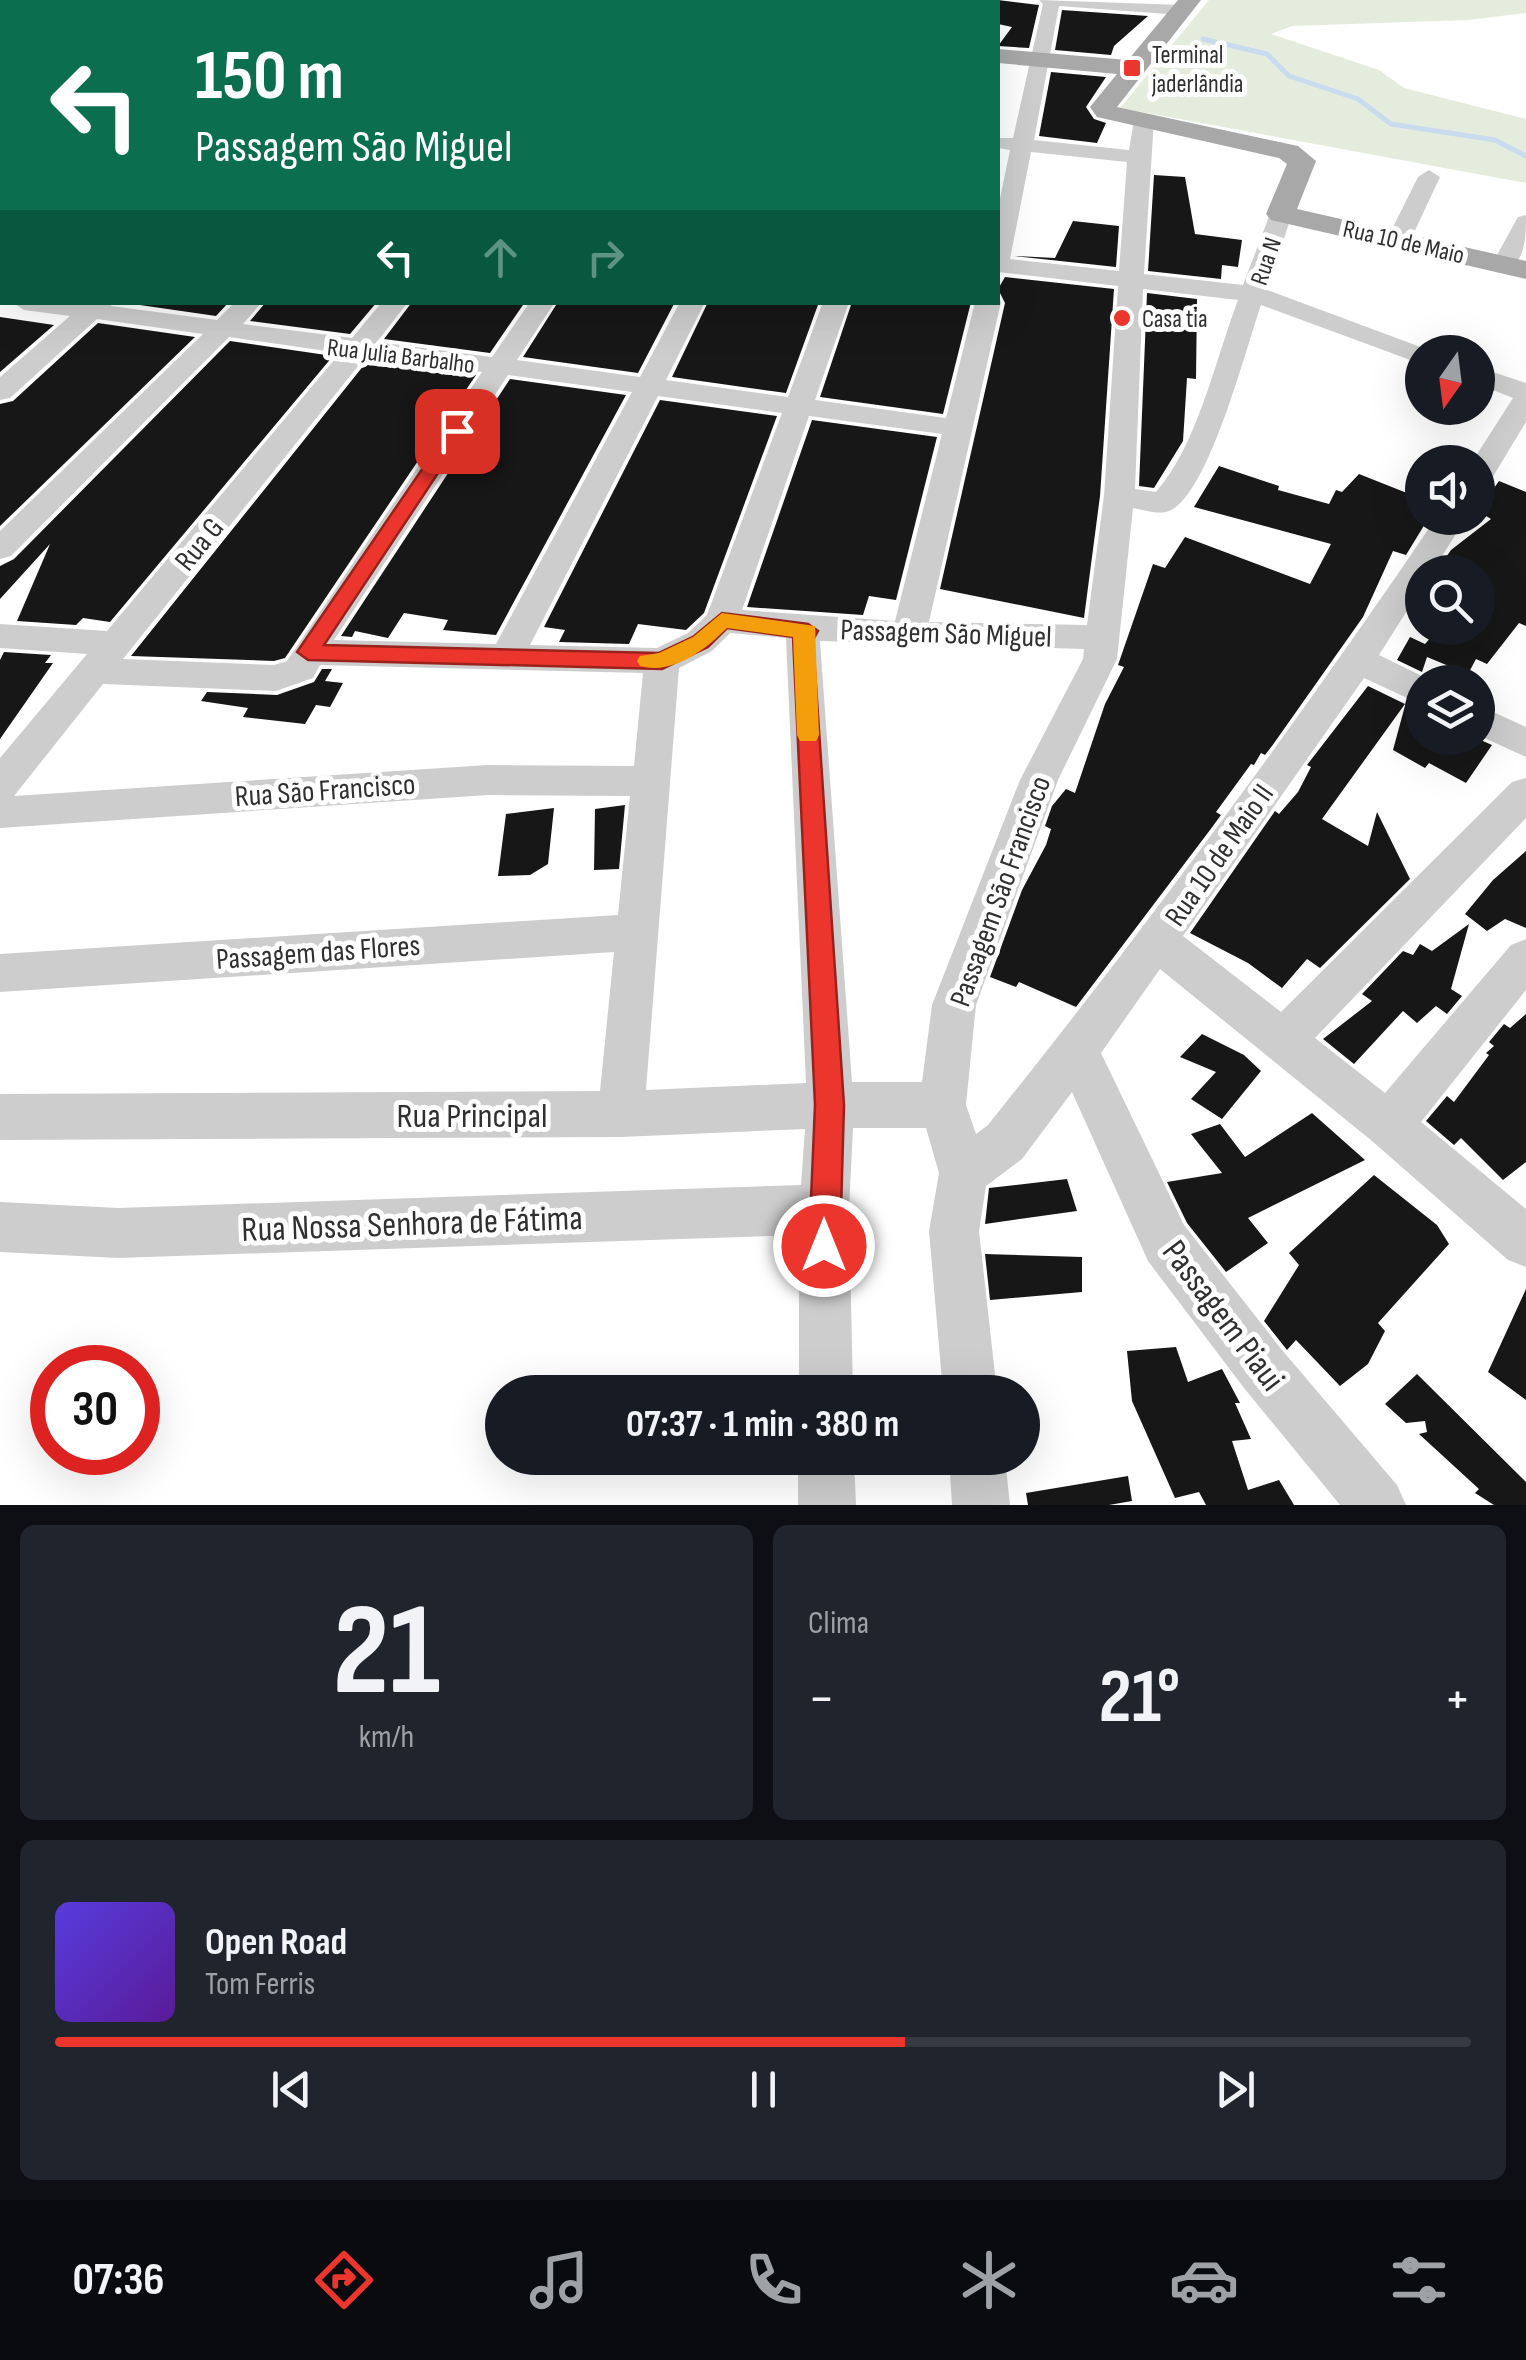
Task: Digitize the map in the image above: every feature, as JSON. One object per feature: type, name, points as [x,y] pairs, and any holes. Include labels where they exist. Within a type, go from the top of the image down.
[{"type":"main road","points":[[1000,56],[1132,68],[1185,5]]},
{"type":"main road","name":"Rua N","points":[[1132,68],[1103,107],[1106,112],[1277,149],[1302,161],[1281,214]]},
{"type":"main road","name":"Rua 10 de Maio","points":[[1281,214],[1515,267]]},
{"type":"street","points":[[1000,254],[1051,0],[1185,5]]},
{"type":"street","name":"Passagem São Francisco","points":[[968,1375],[954,1232],[963,1173],[943,1105],[954,1005],[1039,780],[1100,659],[1119,496],[1138,157],[1144,120]]},
{"type":"street","points":[[1000,142],[1138,157]]},
{"type":"street","points":[[1399,239],[1429,177]]},
{"type":"street","name":"Rua N","points":[[1119,496],[1163,503],[1176,489],[1216,407],[1226,366],[1281,214]]},
{"type":"street","points":[[1515,267],[1526,222]]},
{"type":"street","points":[[1000,263],[1254,294],[1405,349]]},
{"type":"street","name":"Rua Julia Barbalho","points":[[67,305],[356,349],[958,428]]},
{"type":"street","points":[[0,549],[247,305]]},
{"type":"street","name":"Rua G","points":[[0,785],[393,305]]},
{"type":"street","points":[[0,636],[108,657],[276,678],[300,670],[308,652],[541,305]]},
{"type":"street","points":[[507,656],[691,305]]},
{"type":"street","points":[[308,652],[662,661],[700,642],[722,620],[835,305]]},
{"type":"street","points":[[910,630],[987,305]]},
{"type":"street","points":[[0,392],[96,307]]},
{"type":"street","points":[[1495,383],[1526,396],[1495,448]]},
{"type":"street","name":"Rua 10 de Maio II","points":[[963,1173],[1005,1142],[1076,1050],[1358,660],[1440,535]]},
{"type":"street","name":"Passagem São Miguel","points":[[722,620],[808,631],[910,630],[1103,638]]},
{"type":"street","points":[[808,631],[802,639],[830,1105],[824,1209],[826,1375]]},
{"type":"street","points":[[1358,660],[1405,684]]},
{"type":"street","points":[[622,1114],[662,661]]},
{"type":"street","points":[[1495,728],[1526,744]]},
{"type":"street","name":"Rua São Francisco","points":[[0,812],[488,780],[650,781]]},
{"type":"street","points":[[1284,1039],[1526,793]]},
{"type":"street","name":"Passagem das Flores","points":[[0,973],[636,932]]},
{"type":"street","points":[[1157,941],[1284,1039],[1526,1242]]},
{"type":"street","points":[[1389,1125],[1526,958]]},
{"type":"street","name":"Passagem Piaui","points":[[1076,1050],[1166,1243],[1263,1369],[1377,1505]]},
{"type":"street","name":"Rua Principal","points":[[0,1117],[622,1114],[830,1105],[943,1105]]},
{"type":"street","name":"Rua Nossa Senhora de Fátima","points":[[0,1227],[118,1233],[824,1209]]},
{"type":"street","points":[[826,1475],[827,1505]]},
{"type":"street","points":[[979,1475],[982,1505]]},
{"type":"green space","points":[[1209,0],[1526,0],[1526,13],[1468,20],[1292,26],[1271,34],[1379,70],[1404,88],[1526,119],[1526,183],[1120,108]]},
{"type":"building","points":[[1000,0],[1039,5],[1029,48],[1000,46],[1012,27],[1000,24]]},
{"type":"building","points":[[1062,10],[1148,16],[1114,46],[1111,55],[1055,50]]},
{"type":"building","points":[[1051,72],[1106,77],[1086,107],[1094,119],[1106,123],[1097,143],[1039,136]]},
{"type":"building","points":[[1154,175],[1185,177],[1195,234],[1242,240],[1238,267],[1222,265],[1221,279],[1148,271]]},
{"type":"building","points":[[1073,221],[1119,226],[1116,267],[1014,256],[1055,258]]},
{"type":"building","points":[[1005,277],[1114,289],[1100,496],[1084,618],[940,589],[1005,303],[1000,286]]},
{"type":"building","points":[[1147,293],[1197,299],[1196,379],[1187,378],[1183,441],[1154,488],[1139,486]]},
{"type":"building","points":[[140,305],[226,305],[216,316]]},
{"type":"building","points":[[263,305],[374,305],[350,334],[250,321]]},
{"type":"building","points":[[410,305],[523,305],[490,353],[384,339]]},
{"type":"building","points":[[556,305],[673,305],[638,373],[523,357]]},
{"type":"building","points":[[707,305],[818,305],[786,393],[672,377]]},
{"type":"building","points":[[851,305],[970,305],[943,414],[820,397]]},
{"type":"building","points":[[0,317],[54,325],[0,372]]},
{"type":"building","points":[[98,323],[195,337],[0,526],[0,404],[13,401]]},
{"type":"building","points":[[230,341],[333,356],[110,622],[83,618],[76,625],[17,621],[50,544],[0,599],[0,566],[14,559]]},
{"type":"building","points":[[368,360],[476,375],[285,658],[274,661],[131,656]]},
{"type":"building","points":[[510,379],[626,395],[496,635],[443,630],[448,620],[404,613],[388,638],[355,631],[352,637],[341,636]]},
{"type":"building","points":[[660,400],[777,416],[704,613],[686,630],[638,624],[629,644],[559,642],[565,630],[544,627]]},
{"type":"building","points":[[812,420],[937,437],[896,600],[869,596],[863,615],[747,607]]},
{"type":"building","points":[[1219,466],[1279,486],[1278,490],[1329,504],[1336,490],[1342,492],[1359,474],[1405,492],[1405,535],[1418,535],[1406,555],[1393,551],[1363,617],[1272,746],[1251,764],[1216,812],[1221,815],[1076,1007],[1019,982],[1016,987],[990,977],[1022,890],[1046,845],[1051,829],[1045,826],[1052,806],[1066,789],[1075,793],[1105,704],[1124,667],[1118,665],[1153,564],[1165,568],[1185,537],[1310,584],[1331,544],[1194,507]]},
{"type":"building","points":[[1499,481],[1526,492],[1526,626],[1519,623],[1487,664],[1476,659],[1473,665],[1446,665],[1427,657],[1424,665],[1407,665],[1397,660],[1405,645],[1495,645],[1495,555],[1448,555],[1470,535],[1495,535],[1495,487]]},
{"type":"building","points":[[4,652],[51,655],[45,663],[53,663],[0,739],[0,660]]},
{"type":"building","points":[[322,669],[332,669],[325,681],[343,683],[330,707],[316,705],[305,724],[243,717],[248,708],[201,701],[207,692],[277,695],[314,682]]},
{"type":"building","points":[[1368,686],[1405,704],[1322,819],[1368,846],[1377,812],[1410,879],[1320,968],[1307,959],[1282,988],[1248,963],[1190,933],[1275,811],[1279,814],[1298,792],[1311,767],[1307,765]]},
{"type":"building","points":[[1405,706],[1405,755],[1485,755],[1466,783],[1429,763],[1425,768],[1393,750]]},
{"type":"building","points":[[625,805],[619,869],[594,870],[595,809]]},
{"type":"building","points":[[554,808],[548,864],[530,875],[498,876],[506,814]]},
{"type":"building","points":[[1526,851],[1526,928],[1505,919],[1487,931],[1465,914],[1493,880]]},
{"type":"building","points":[[1469,924],[1451,989],[1462,996],[1447,1014],[1436,1006],[1417,1023],[1403,1011],[1354,1064],[1323,1039],[1372,1001],[1362,994],[1403,951],[1413,955],[1420,944],[1432,951]]},
{"type":"building","points":[[1526,1014],[1526,1162],[1503,1180],[1461,1138],[1454,1145],[1426,1121],[1447,1096],[1454,1102],[1489,1055],[1486,1053],[1494,1046],[1489,1042],[1504,1024],[1510,1028]]},
{"type":"building","points":[[1202,1034],[1244,1055],[1261,1071],[1222,1119],[1191,1099],[1216,1072],[1180,1057]]},
{"type":"building","points":[[1312,1113],[1365,1160],[1248,1218],[1268,1243],[1226,1272],[1187,1223],[1167,1182],[1222,1173],[1191,1134],[1220,1124],[1245,1157]]},
{"type":"building","points":[[1374,1175],[1437,1225],[1449,1244],[1378,1323],[1385,1331],[1368,1364],[1340,1386],[1296,1340],[1287,1350],[1264,1321],[1299,1265],[1289,1253]]},
{"type":"building","points":[[1067,1179],[1077,1211],[985,1224],[989,1188]]},
{"type":"building","points":[[985,1254],[1082,1257],[1082,1292],[990,1300]]},
{"type":"building","points":[[1526,1289],[1526,1400],[1488,1372]]},
{"type":"building","points":[[1176,1347],[1188,1382],[1222,1369],[1240,1403],[1235,1403],[1251,1439],[1232,1441],[1248,1490],[1279,1480],[1294,1505],[1206,1505],[1199,1492],[1175,1498],[1132,1401],[1127,1351]]},
{"type":"building","points":[[1417,1374],[1526,1482],[1526,1505],[1494,1505],[1475,1493],[1479,1489],[1419,1434],[1427,1432],[1425,1421],[1406,1423],[1385,1404]]},
{"type":"building","points":[[1128,1476],[1132,1501],[1109,1505],[1028,1505],[1026,1493]]},
{"type":"waterway","points":[[1203,39],[1267,54],[1289,76],[1358,99],[1391,124],[1495,140],[1526,156]]},
{"type":"slow traffic","points":[[647,661],[662,661],[700,642],[722,620],[808,631],[802,639],[808,735]]},
{"type":"place","name":"Terminal jaderlândia","points":[[1132,68]]},
{"type":"place","name":"Casa tia","points":[[1122,318]]},
{"type":"route","points":[[457,431],[308,652],[662,661],[700,642],[722,620],[808,631],[802,639],[830,1105],[824,1246]]}]
